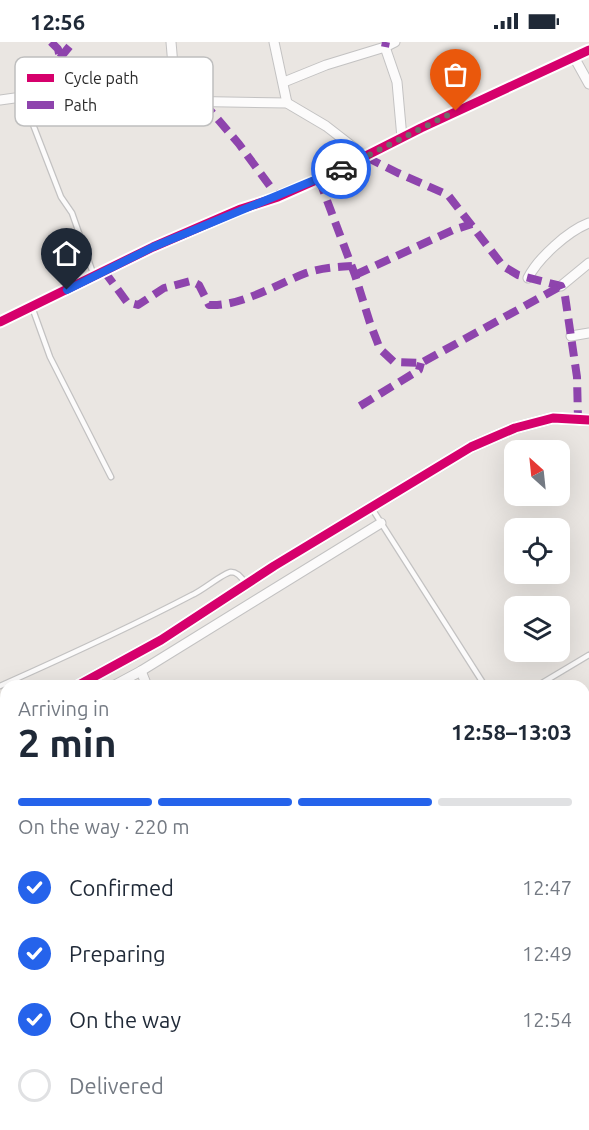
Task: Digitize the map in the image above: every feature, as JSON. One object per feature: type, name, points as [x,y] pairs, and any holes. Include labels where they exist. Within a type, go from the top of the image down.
[{"type":"street","points":[[171,42],[172,57]]},
{"type":"street","points":[[274,42],[287,103]]},
{"type":"street","points":[[284,82],[317,68],[385,47],[394,42]]},
{"type":"street","points":[[385,47],[397,82],[402,138]]},
{"type":"street","points":[[0,322],[153,247],[241,209],[311,183],[574,57],[587,47]]},
{"type":"street","points":[[574,57],[589,84]]},
{"type":"street","points":[[0,100],[15,97]]},
{"type":"street","points":[[213,102],[287,103],[326,126],[366,156]]},
{"type":"street","points":[[528,278],[563,239],[589,223]]},
{"type":"street","points":[[561,286],[589,263]]},
{"type":"street","points":[[571,336],[589,333]]},
{"type":"street","points":[[88,680],[161,640],[371,507],[471,447],[515,428],[553,418],[589,420]]},
{"type":"street","points":[[124,680],[381,523]]},
{"type":"street","points":[[141,671],[145,680]]},
{"type":"lane","points":[[34,126],[61,197],[72,213],[94,276]]},
{"type":"lane","points":[[32,307],[50,357],[111,477]]},
{"type":"lane","points":[[371,507],[481,680]]},
{"type":"lane","points":[[13,680],[139,623],[203,590],[222,575],[238,573],[247,585]]},
{"type":"lane","points":[[547,680],[589,655]]},
{"type":"marked path","points":[[51,42],[58,49],[60,57]]},
{"type":"marked path","points":[[61,57],[73,42]]},
{"type":"marked path","points":[[385,47],[386,42]]},
{"type":"marked path","points":[[213,114],[239,144],[278,197]]},
{"type":"marked path","points":[[366,157],[448,195],[503,266],[518,275],[561,286],[565,296],[577,377],[578,419]]},
{"type":"marked path","points":[[319,179],[380,349],[394,362],[421,363],[561,286]]},
{"type":"marked path","points":[[355,275],[453,230],[472,224]]},
{"type":"marked path","points":[[104,271],[127,302],[138,305],[164,288],[191,281],[199,285],[209,305],[221,305],[246,299],[312,271],[352,266]]},
{"type":"marked path","points":[[360,406],[419,370],[421,363]]},
{"type":"cycle path","points":[[0,322],[153,247],[330,174],[421,128],[589,50]]},
{"type":"cycle path","points":[[88,680],[161,640],[274,566],[471,447],[515,428],[553,418],[589,420]]},
{"type":"way so far","points":[[341,169],[456,111]]},
{"type":"route","points":[[67,290],[153,247],[341,169]]}]
